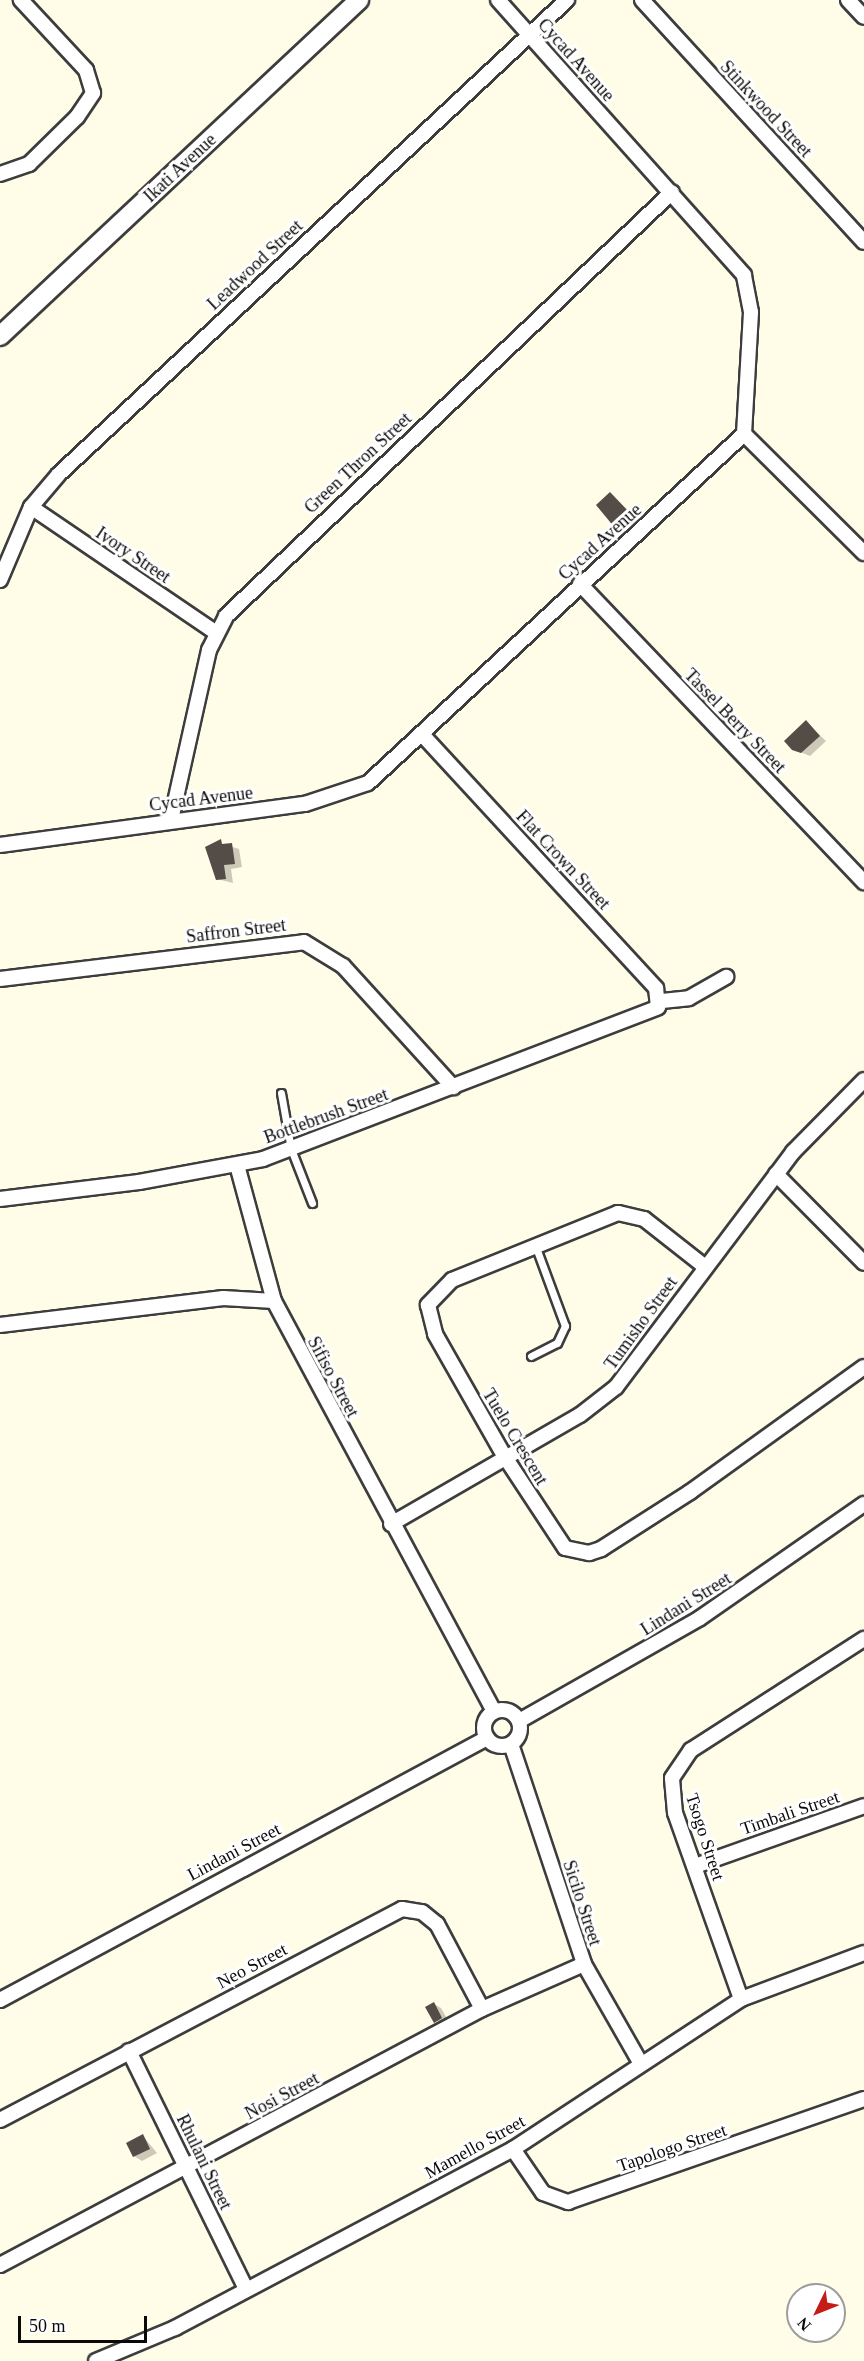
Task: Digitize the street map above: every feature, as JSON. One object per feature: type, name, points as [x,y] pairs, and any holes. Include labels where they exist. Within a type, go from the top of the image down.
[{"type":"street","points":[[0,174],[29,164],[77,117],[93,93],[86,70],[21,0]]},
{"type":"street","name":"Ikati Avenue","points":[[0,336],[359,0]]},
{"type":"street","name":"Cycad Avenue","points":[[0,845],[340,795],[378,775],[580,584],[744,434],[751,312],[744,275],[498,0]]},
{"type":"street","name":"Leadwood Street","points":[[0,580],[31,507],[59,474],[527,33],[567,0]]},
{"type":"street","name":"Stinkwood Street","points":[[642,0],[864,242]]},
{"type":"street","points":[[848,0],[864,17]]},
{"type":"street","name":"Green Thron Street","points":[[171,820],[215,632],[240,599],[672,192]]},
{"type":"street","points":[[744,434],[864,553]]},
{"type":"street","name":"Ivory Street","points":[[31,507],[215,632]]},
{"type":"street","name":"Tassel Berry Street","points":[[580,584],[864,882]]},
{"type":"street","name":"Flat Crown Street","points":[[422,734],[656,988],[662,1001]]},
{"type":"street","name":"Saffron Street","points":[[0,979],[304,942],[343,966],[453,1087]]},
{"type":"street","points":[[662,1001],[689,998],[726,977]]},
{"type":"street","name":"Bottlebrush Street","points":[[0,1199],[237,1165],[291,1149],[651,1013],[662,1001]]},
{"type":"street","name":"Tumisho Street","points":[[392,1524],[580,1415],[616,1387],[704,1266],[776,1174],[864,1080]]},
{"type":"street","name":"Sifiso Street","points":[[237,1165],[274,1301],[494,1712]]},
{"type":"street","points":[[776,1174],[864,1263]]},
{"type":"street","name":"Tuelo Crescent","points":[[704,1266],[631,1213],[603,1218],[452,1280],[428,1305],[435,1334],[505,1457],[556,1540],[577,1553],[589,1553],[690,1492],[864,1367]]},
{"type":"street","points":[[0,1325],[223,1298],[274,1301]]},
{"type":"street","name":"Lindani Street","points":[[519,1721],[700,1618],[864,1504]]},
{"type":"street","name":"Tsogo Street","points":[[741,1999],[672,1799],[672,1778],[681,1758],[864,1639]]},
{"type":"street","points":[[494,1712],[510,1712],[519,1721],[519,1734],[511,1744],[500,1746],[487,1738],[485,1724],[494,1712]]},
{"type":"street","name":"Lindani Street","points":[[0,2000],[487,1738]]},
{"type":"street","name":"Sicilo Street","points":[[511,1744],[584,1964],[640,2062]]},
{"type":"street","name":"Timbali Street","points":[[695,1866],[864,1806]]},
{"type":"street","name":"Neo Street","points":[[0,2120],[402,1910],[422,1912],[437,1924],[482,2009]]},
{"type":"street","name":"Mamello Street","points":[[96,2361],[148,2341],[513,2149],[640,2062],[741,1999],[864,1953]]},
{"type":"street","name":"Nosi Street","points":[[0,2265],[482,2009],[584,1964]]},
{"type":"street","name":"Rhulani Street","points":[[129,2051],[246,2289]]},
{"type":"street","name":"Tapologo Street","points":[[513,2149],[543,2193],[568,2202],[864,2099]]},
{"type":"lane","points":[[281,1093],[291,1149],[312,1203]]},
{"type":"lane","points":[[531,1356],[557,1342],[565,1326],[535,1245]]},
{"type":"building","points":[[610,492],[630,513],[615,528],[596,505]]},
{"type":"building","points":[[806,720],[820,736],[801,753],[792,750],[784,741]]},
{"type":"building","points":[[221,839],[222,844],[232,843],[235,864],[224,865],[226,879],[216,880],[205,847]]},
{"type":"building","points":[[434,2002],[442,2018],[434,2023],[425,2007]]},
{"type":"building","points":[[143,2134],[150,2149],[133,2157],[126,2143]]}]
